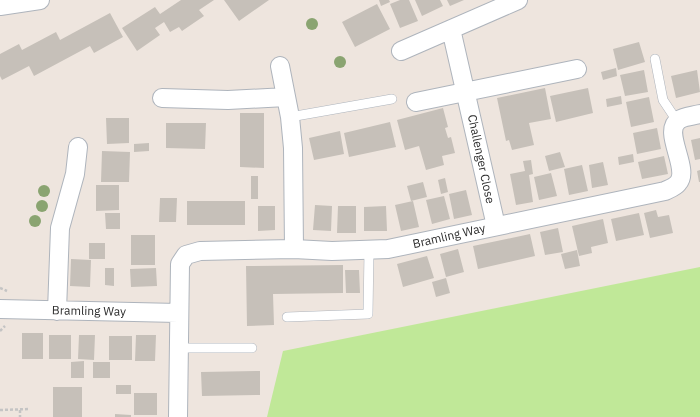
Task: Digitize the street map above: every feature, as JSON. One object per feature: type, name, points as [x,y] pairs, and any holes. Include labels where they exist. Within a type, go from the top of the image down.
[{"type":"street","points":[[0,6],[40,0]]},
{"type":"street","points":[[401,51],[518,0]]},
{"type":"street","name":"Challenger Close","points":[[451,29],[496,226]]},
{"type":"street","points":[[280,66],[290,117],[293,163],[294,249]]},
{"type":"street","points":[[416,102],[466,93],[577,69]]},
{"type":"street","points":[[162,98],[228,100],[286,97]]},
{"type":"street","points":[[677,121],[700,114]]},
{"type":"street","name":"Bramling Way","points":[[178,417],[178,313],[180,264],[186,255],[200,251],[294,249],[369,251],[409,245],[646,195],[673,187],[678,183],[682,176],[674,137],[674,124],[677,121]]},
{"type":"street","points":[[57,311],[60,228],[75,174],[78,147]]},
{"type":"street","name":"Bramling Way","points":[[0,309],[178,313]]},
{"type":"lane","points":[[655,58],[663,100],[669,112],[677,121]]},
{"type":"lane","points":[[290,117],[392,99]]},
{"type":"lane","points":[[287,317],[368,314],[369,251]]},
{"type":"lane","points":[[178,348],[252,348]]},
{"type":"path","points":[[0,331],[8,326]]},
{"type":"path","points":[[20,409],[20,417]]},
{"type":"path","points":[[0,410],[30,409]]},
{"type":"green space","points":[[700,267],[700,417],[267,417],[283,351]]},
{"type":"building","points":[[181,0],[214,0],[199,10],[204,16],[182,31],[179,27],[170,32],[164,22],[155,28],[160,35],[137,51],[122,28],[155,7],[160,14]]},
{"type":"building","points":[[224,0],[269,0],[239,21]]},
{"type":"building","points":[[379,0],[389,0],[390,2],[381,6]]},
{"type":"building","points":[[400,0],[409,0],[418,21],[400,28],[390,4]]},
{"type":"building","points":[[415,0],[440,0],[443,6],[422,16]]},
{"type":"building","points":[[447,0],[464,0],[450,6]]},
{"type":"building","points":[[377,4],[390,29],[355,47],[342,22]]},
{"type":"building","points":[[110,13],[123,37],[94,53],[90,46],[34,76],[29,66],[2,80],[0,76],[0,54],[19,44],[22,50],[56,32],[60,40]]},
{"type":"building","points":[[639,42],[645,62],[618,70],[613,49]]},
{"type":"building","points":[[616,68],[617,76],[603,80],[601,72]]},
{"type":"building","points":[[644,70],[648,92],[625,96],[620,75]]},
{"type":"building","points":[[697,70],[700,92],[676,98],[671,76]]},
{"type":"building","points":[[545,88],[551,119],[529,123],[534,145],[512,150],[509,140],[506,141],[497,98]]},
{"type":"building","points":[[588,88],[593,113],[556,122],[550,96]]},
{"type":"building","points":[[621,96],[622,104],[607,107],[606,99]]},
{"type":"building","points":[[649,97],[654,122],[631,127],[626,102]]},
{"type":"building","points":[[443,108],[448,127],[445,128],[448,138],[451,137],[455,153],[442,156],[444,165],[426,170],[419,146],[405,150],[397,120]]},
{"type":"building","points":[[240,113],[264,113],[264,168],[240,167]]},
{"type":"building","points":[[106,118],[129,118],[129,143],[107,144]]},
{"type":"building","points":[[390,122],[396,147],[349,157],[344,133]]},
{"type":"building","points":[[166,123],[206,123],[205,149],[166,148]]},
{"type":"building","points":[[657,128],[661,149],[637,154],[633,133]]},
{"type":"building","points":[[340,131],[344,154],[314,160],[309,138]]},
{"type":"building","points":[[700,138],[700,159],[695,160],[691,140]]},
{"type":"building","points":[[149,143],[149,151],[134,152],[134,144]]},
{"type":"building","points":[[102,151],[130,152],[129,182],[101,182]]},
{"type":"building","points":[[560,152],[565,167],[549,171],[545,156]]},
{"type":"building","points":[[633,154],[634,162],[619,165],[618,157]]},
{"type":"building","points":[[664,156],[668,174],[642,179],[638,162]]},
{"type":"building","points":[[531,160],[533,174],[529,175],[533,202],[516,205],[510,174],[525,171],[523,161]]},
{"type":"building","points":[[603,162],[608,185],[592,188],[589,165]]},
{"type":"building","points":[[582,165],[588,191],[569,195],[564,169]]},
{"type":"building","points":[[700,170],[700,182],[699,182],[697,171]]},
{"type":"building","points":[[551,173],[557,196],[539,200],[534,177]]},
{"type":"building","points":[[251,176],[258,176],[258,199],[251,199]]},
{"type":"building","points":[[445,178],[448,192],[441,194],[438,180]]},
{"type":"building","points":[[423,182],[427,197],[411,201],[407,186]]},
{"type":"building","points":[[96,185],[119,185],[119,210],[96,211]]},
{"type":"building","points":[[466,190],[472,215],[454,219],[449,194]]},
{"type":"building","points":[[444,196],[450,219],[432,224],[426,200]]},
{"type":"building","points":[[160,198],[177,198],[176,222],[159,222]]},
{"type":"building","points":[[187,201],[245,201],[245,225],[187,225]]},
{"type":"building","points":[[413,201],[419,227],[401,231],[395,205]]},
{"type":"building","points":[[315,205],[332,206],[331,231],[313,230]]},
{"type":"building","points":[[258,206],[275,206],[275,230],[258,231]]},
{"type":"building","points":[[338,206],[356,206],[356,233],[337,233]]},
{"type":"building","points":[[386,206],[387,231],[364,231],[364,207]]},
{"type":"building","points":[[656,210],[658,217],[669,215],[673,233],[650,238],[644,213]]},
{"type":"building","points":[[105,213],[120,213],[120,229],[106,229]]},
{"type":"building","points":[[639,213],[644,235],[616,241],[611,219]]},
{"type":"building","points":[[603,219],[608,243],[591,247],[592,253],[579,256],[572,226]]},
{"type":"building","points":[[558,228],[563,252],[545,255],[540,232]]},
{"type":"building","points":[[530,234],[535,256],[478,269],[473,246]]},
{"type":"building","points":[[131,235],[155,235],[155,265],[131,265]]},
{"type":"building","points":[[89,243],[105,243],[105,259],[89,259]]},
{"type":"building","points":[[458,249],[464,272],[446,277],[440,254]]},
{"type":"building","points":[[577,250],[580,266],[565,269],[561,254]]},
{"type":"building","points":[[427,256],[434,278],[403,287],[397,264]]},
{"type":"building","points":[[71,259],[91,260],[90,287],[70,286]]},
{"type":"building","points":[[343,265],[343,293],[273,294],[274,325],[247,326],[246,266]]},
{"type":"building","points":[[105,268],[114,268],[114,286],[105,285]]},
{"type":"building","points":[[156,268],[157,286],[131,287],[130,269]]},
{"type":"building","points":[[345,270],[359,270],[360,293],[346,293]]},
{"type":"building","points":[[446,278],[450,293],[436,297],[432,282]]},
{"type":"building","points":[[22,333],[43,333],[43,359],[22,359]]},
{"type":"building","points":[[49,335],[71,335],[71,359],[49,359]]},
{"type":"building","points":[[79,335],[95,335],[94,360],[78,359]]},
{"type":"building","points":[[136,335],[156,335],[155,361],[135,361]]},
{"type":"building","points":[[109,336],[132,336],[132,360],[109,360]]},
{"type":"building","points":[[84,361],[84,378],[71,378],[71,362]]},
{"type":"building","points":[[93,362],[110,362],[110,378],[93,378]]},
{"type":"building","points":[[260,371],[260,395],[202,396],[201,372]]},
{"type":"building","points":[[116,385],[131,385],[131,394],[116,394]]},
{"type":"building","points":[[53,387],[82,387],[82,417],[53,417]]},
{"type":"building","points":[[134,393],[157,393],[157,415],[134,415]]},
{"type":"building","points":[[115,414],[131,415],[131,417],[115,417]]}]
